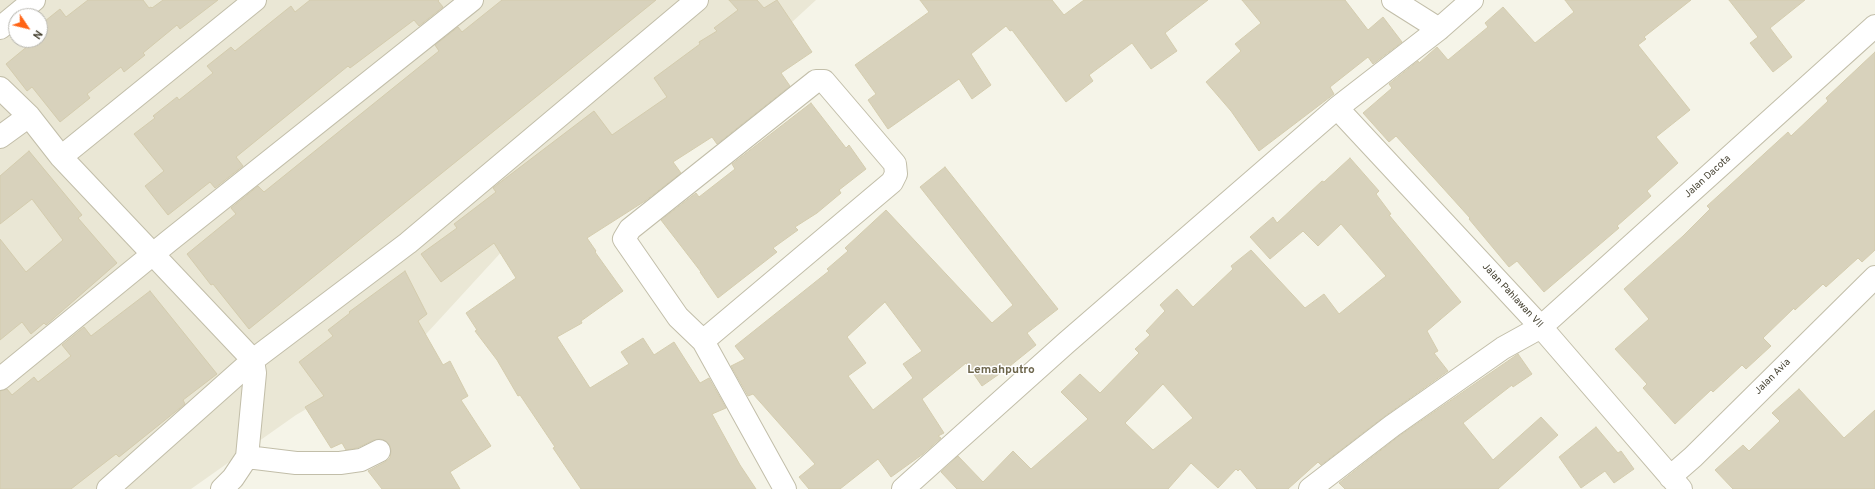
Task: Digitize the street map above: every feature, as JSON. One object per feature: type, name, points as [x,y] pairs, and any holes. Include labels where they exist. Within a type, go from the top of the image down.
[{"type":"street","points":[[0,28],[34,0]]},
{"type":"street","points":[[61,157],[255,0]]},
{"type":"street","points":[[0,379],[472,0]]},
{"type":"street","points":[[108,489],[252,360],[408,243],[697,0]]},
{"type":"street","points":[[1393,0],[1439,29]]},
{"type":"street","points":[[903,489],[1066,343],[1337,108],[1439,29],[1472,0]]},
{"type":"street","name":"Jalan Dacota","points":[[1310,489],[1392,426],[1503,348],[1541,327],[1875,26]]},
{"type":"street","points":[[703,341],[892,182],[896,174],[895,164],[824,80],[816,81],[630,229],[625,235],[625,242],[678,317],[703,341],[785,489]]},
{"type":"street","points":[[0,88],[29,116],[61,157],[154,254],[252,360],[255,373],[248,457],[233,478],[222,489]]},
{"type":"street","name":"Jalan Pahlawan VII","points":[[1337,108],[1541,327],[1676,483]]},
{"type":"street","points":[[0,136],[29,116]]},
{"type":"street","name":"Jalan Avia","points":[[1676,483],[1693,457],[1875,277]]},
{"type":"street","points":[[248,457],[296,463],[340,463],[361,460],[379,451]]},
{"type":"shaded area","points":[[0,0],[816,0],[690,116],[539,211],[416,345],[296,415],[191,489],[0,489]]},
{"type":"building","points":[[88,0],[143,0],[149,8],[152,8],[163,0],[218,0],[180,29],[177,25],[143,53],[145,55],[124,72],[121,67],[87,94],[90,98],[60,122],[32,87],[27,91],[6,64],[25,48],[48,48],[48,19],[60,9],[66,17]]},
{"type":"building","points":[[310,0],[439,0],[438,1],[443,7],[419,26],[414,20],[350,68],[348,66],[236,157],[243,166],[215,188],[210,182],[168,215],[145,186],[164,171],[134,134],[155,118],[153,116],[177,97],[179,100],[213,73],[207,66],[231,47],[235,51],[291,6],[295,12]]},
{"type":"building","points":[[502,0],[656,0],[249,329],[213,284],[211,285],[187,254],[236,214],[231,208],[258,186],[264,192],[439,51],[435,45],[458,27],[462,32]]},
{"type":"building","points":[[729,0],[757,0],[764,8],[777,0],[812,52],[781,73],[790,86],[717,144],[712,137],[673,162],[681,173],[645,201],[587,238],[596,251],[595,252],[623,291],[581,321],[582,323],[557,337],[590,388],[629,364],[621,352],[643,338],[654,355],[674,342],[700,383],[709,378],[726,408],[712,414],[740,465],[756,489],[581,489],[520,395],[518,396],[497,360],[475,331],[477,330],[466,313],[516,278],[494,243],[441,282],[421,254],[457,228],[454,224],[496,192],[493,188],[594,111],[612,135],[667,97],[654,78],[700,44],[699,42],[717,31],[714,28],[738,10]]},
{"type":"building","points":[[920,0],[1052,0],[1064,15],[1084,0],[1208,0],[1165,33],[1177,51],[1151,69],[1132,43],[1089,75],[1093,81],[1066,102],[1012,30],[1010,31],[1006,26],[971,54],[991,85],[972,99],[959,79],[888,129],[868,100],[876,94],[855,65],[929,12]]},
{"type":"building","points":[[1242,0],[1345,0],[1368,30],[1383,17],[1402,42],[1373,64],[1368,57],[1330,87],[1334,94],[1259,151],[1231,111],[1206,82],[1241,51],[1235,44],[1261,23]]},
{"type":"building","points":[[1565,0],[1691,0],[1644,37],[1646,39],[1638,45],[1690,110],[1656,137],[1678,163],[1647,191],[1651,196],[1617,226],[1619,228],[1544,292],[1517,261],[1509,267],[1469,219],[1470,218],[1396,136],[1389,142],[1363,113],[1392,88],[1389,84],[1418,61],[1419,63],[1437,47],[1448,60],[1488,27],[1485,23],[1503,7],[1535,43],[1574,12]]},
{"type":"building","points":[[1729,0],[1805,0],[1770,28],[1792,57],[1773,72],[1750,43],[1758,37]]},
{"type":"building","points":[[1875,52],[1875,250],[1862,262],[1858,258],[1826,287],[1823,284],[1795,310],[1794,308],[1763,338],[1771,346],[1746,369],[1742,365],[1713,392],[1711,390],[1675,424],[1643,388],[1647,384],[1615,349],[1649,319],[1624,289],[1683,236],[1710,209],[1707,206],[1788,132],[1791,136],[1828,101],[1826,98]]},
{"type":"building","points":[[811,103],[846,148],[849,145],[866,169],[839,190],[841,193],[817,213],[795,227],[798,230],[773,248],[777,252],[718,298],[701,272],[661,220],[696,193],[699,197],[735,169],[732,164]]},
{"type":"building","points":[[29,151],[82,215],[78,218],[117,263],[46,325],[44,323],[31,334],[22,322],[0,340],[0,239],[26,272],[63,240],[32,199],[0,224],[0,176]]},
{"type":"building","points":[[1350,158],[1379,191],[1376,194],[1391,214],[1389,215],[1461,302],[1427,331],[1438,351],[1434,353],[1448,371],[1385,416],[1321,465],[1318,462],[1288,489],[1257,489],[1240,469],[1238,471],[1236,469],[1218,488],[1191,463],[1168,489],[957,489],[941,472],[958,456],[983,482],[1013,451],[1031,469],[1088,419],[1061,392],[1080,374],[1100,393],[1139,353],[1135,349],[1150,335],[1146,331],[1165,311],[1160,305],[1177,289],[1193,307],[1233,269],[1231,266],[1251,250],[1305,308],[1324,294],[1339,314],[1386,276],[1341,224],[1318,246],[1303,231],[1270,259],[1250,237],[1273,217],[1277,223],[1322,181],[1324,182]],"holes":[[[1163,384],[1193,418],[1153,450],[1125,423]]]},
{"type":"building","points":[[945,167],[1058,309],[1027,333],[1036,345],[982,386],[966,363],[922,399],[944,433],[938,436],[941,438],[923,454],[891,477],[878,459],[840,489],[809,489],[799,477],[815,464],[753,394],[748,396],[731,366],[745,359],[735,346],[829,271],[827,269],[848,251],[845,248],[886,210],[992,323],[1013,305],[920,187]],"holes":[[[885,302],[922,351],[903,364],[913,378],[873,410],[848,376],[866,363],[847,337]]]},
{"type":"building","points":[[405,271],[427,314],[418,321],[443,365],[450,361],[468,396],[461,400],[491,446],[450,472],[460,489],[382,489],[368,471],[390,458],[390,446],[386,441],[380,439],[374,440],[357,448],[346,450],[342,443],[331,448],[305,407],[324,396],[299,362],[333,336],[328,330],[350,313],[349,312]]},
{"type":"building","points":[[150,291],[217,374],[183,400],[185,404],[119,457],[116,454],[71,489],[0,489],[0,391],[7,389],[12,395],[34,377],[38,382],[71,356],[62,345],[84,327],[91,336]]},
{"type":"building","points":[[1518,354],[1532,374],[1513,387],[1512,385],[1463,423],[1493,460],[1541,417],[1558,435],[1498,489],[1345,489],[1339,483],[1399,436]]},
{"type":"building","points":[[1799,389],[1844,438],[1875,410],[1875,489],[1733,489],[1715,470],[1743,445],[1749,451],[1780,421],[1772,413]]},
{"type":"building","points":[[1596,427],[1618,453],[1621,451],[1634,469],[1614,483],[1605,471],[1581,488],[1559,457]]},
{"type":"district","name":"Lemahputro","points":[[1001,371]]}]
